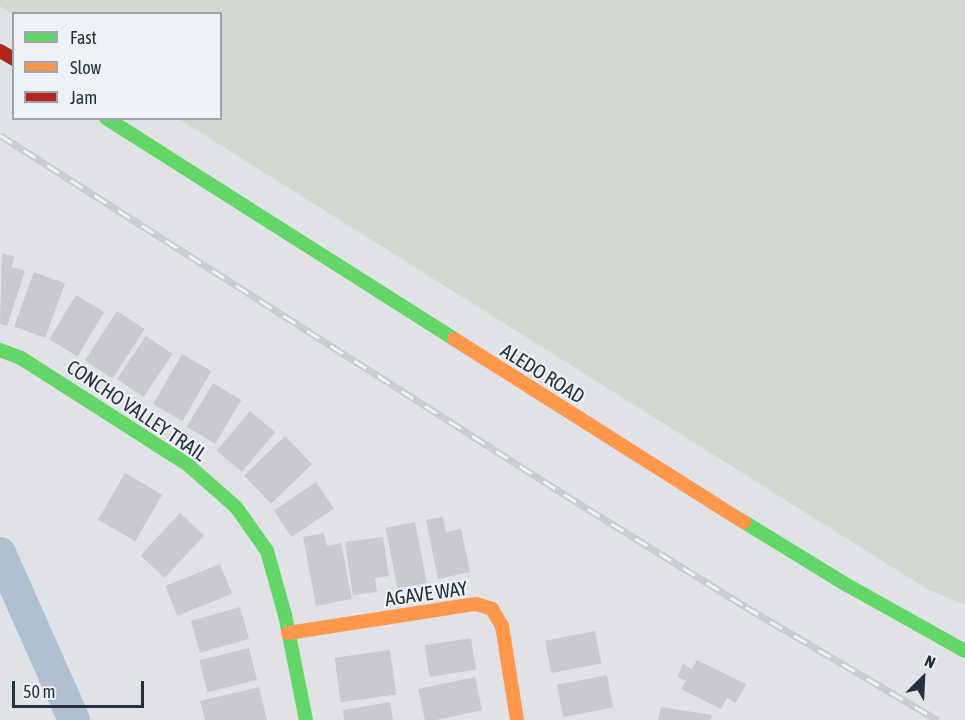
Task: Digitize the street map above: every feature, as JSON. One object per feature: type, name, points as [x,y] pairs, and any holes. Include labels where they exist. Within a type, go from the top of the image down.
[{"type":"street","name":"ALEDO ROAD","points":[[109,120],[684,486],[847,585],[965,651]]},
{"type":"street","name":"CONCHO VALLEY TRAIL","points":[[0,350],[31,364],[187,464],[236,507],[267,551],[288,633],[306,720]]},
{"type":"street","name":"AGAVE WAY","points":[[288,633],[476,604],[492,609],[502,626],[518,720]]},
{"type":"shaded area","points":[[0,0],[965,0],[965,605],[927,589],[181,120],[222,120],[222,12],[12,12],[12,14],[0,6]]},
{"type":"building","points":[[2,253],[15,257],[11,267],[25,271],[7,326],[0,324]]},
{"type":"building","points":[[34,272],[65,283],[45,338],[14,327]]},
{"type":"building","points":[[76,295],[104,312],[78,357],[49,340]]},
{"type":"building","points":[[117,311],[145,329],[113,378],[85,360]]},
{"type":"building","points":[[146,336],[173,354],[143,397],[117,379]]},
{"type":"building","points":[[182,354],[211,371],[182,421],[153,404]]},
{"type":"building","points":[[213,383],[241,400],[215,444],[187,427]]},
{"type":"building","points":[[250,411],[275,432],[242,472],[217,451]]},
{"type":"building","points":[[285,436],[312,464],[271,504],[244,476]]},
{"type":"building","points":[[125,473],[162,494],[135,541],[98,520]]},
{"type":"building","points":[[316,482],[334,509],[292,537],[274,511]]},
{"type":"building","points":[[180,513],[204,536],[165,578],[140,555]]},
{"type":"building","points":[[443,517],[446,532],[461,529],[470,572],[438,579],[426,520]]},
{"type":"building","points":[[415,522],[427,583],[397,589],[386,528]]},
{"type":"building","points":[[324,533],[327,546],[341,543],[352,599],[316,606],[303,537]]},
{"type":"building","points":[[383,537],[389,576],[375,578],[377,592],[353,595],[345,542]]},
{"type":"building","points":[[220,564],[232,594],[177,616],[165,586]]},
{"type":"building","points":[[240,607],[249,639],[200,653],[191,621]]},
{"type":"building","points":[[595,631],[601,663],[551,673],[545,641]]},
{"type":"building","points":[[471,638],[476,670],[430,677],[425,645]]},
{"type":"building","points":[[249,648],[257,680],[207,692],[200,660]]},
{"type":"building","points":[[390,650],[396,695],[341,702],[335,658]]},
{"type":"building","points":[[697,660],[746,684],[736,703],[727,698],[721,709],[681,689],[686,681],[677,677],[683,664],[692,669]]},
{"type":"building","points":[[607,675],[613,707],[563,717],[557,685]]},
{"type":"building","points":[[475,677],[482,710],[436,720],[425,720],[418,689]]},
{"type":"building","points":[[259,687],[267,720],[205,720],[200,701]]},
{"type":"building","points":[[390,702],[393,720],[344,720],[343,710]]},
{"type":"building","points":[[661,707],[712,715],[711,720],[658,720]]},
{"type":"waterway","points":[[0,553],[74,720]]},
{"type":"railway","points":[[0,135],[564,494],[746,607],[938,720]]},
{"type":"traffic: fast","points":[[109,120],[454,339]]},
{"type":"traffic: fast","points":[[0,350],[21,358],[187,464],[236,507],[267,551],[285,615],[306,720]]},
{"type":"traffic: fast","points":[[744,522],[847,585],[965,651]]},
{"type":"traffic: slow","points":[[454,339],[744,522]]},
{"type":"traffic: slow","points":[[288,633],[476,604],[492,609],[502,626],[517,720]]},
{"type":"traffic: jam","points":[[0,51],[12,58]]}]
